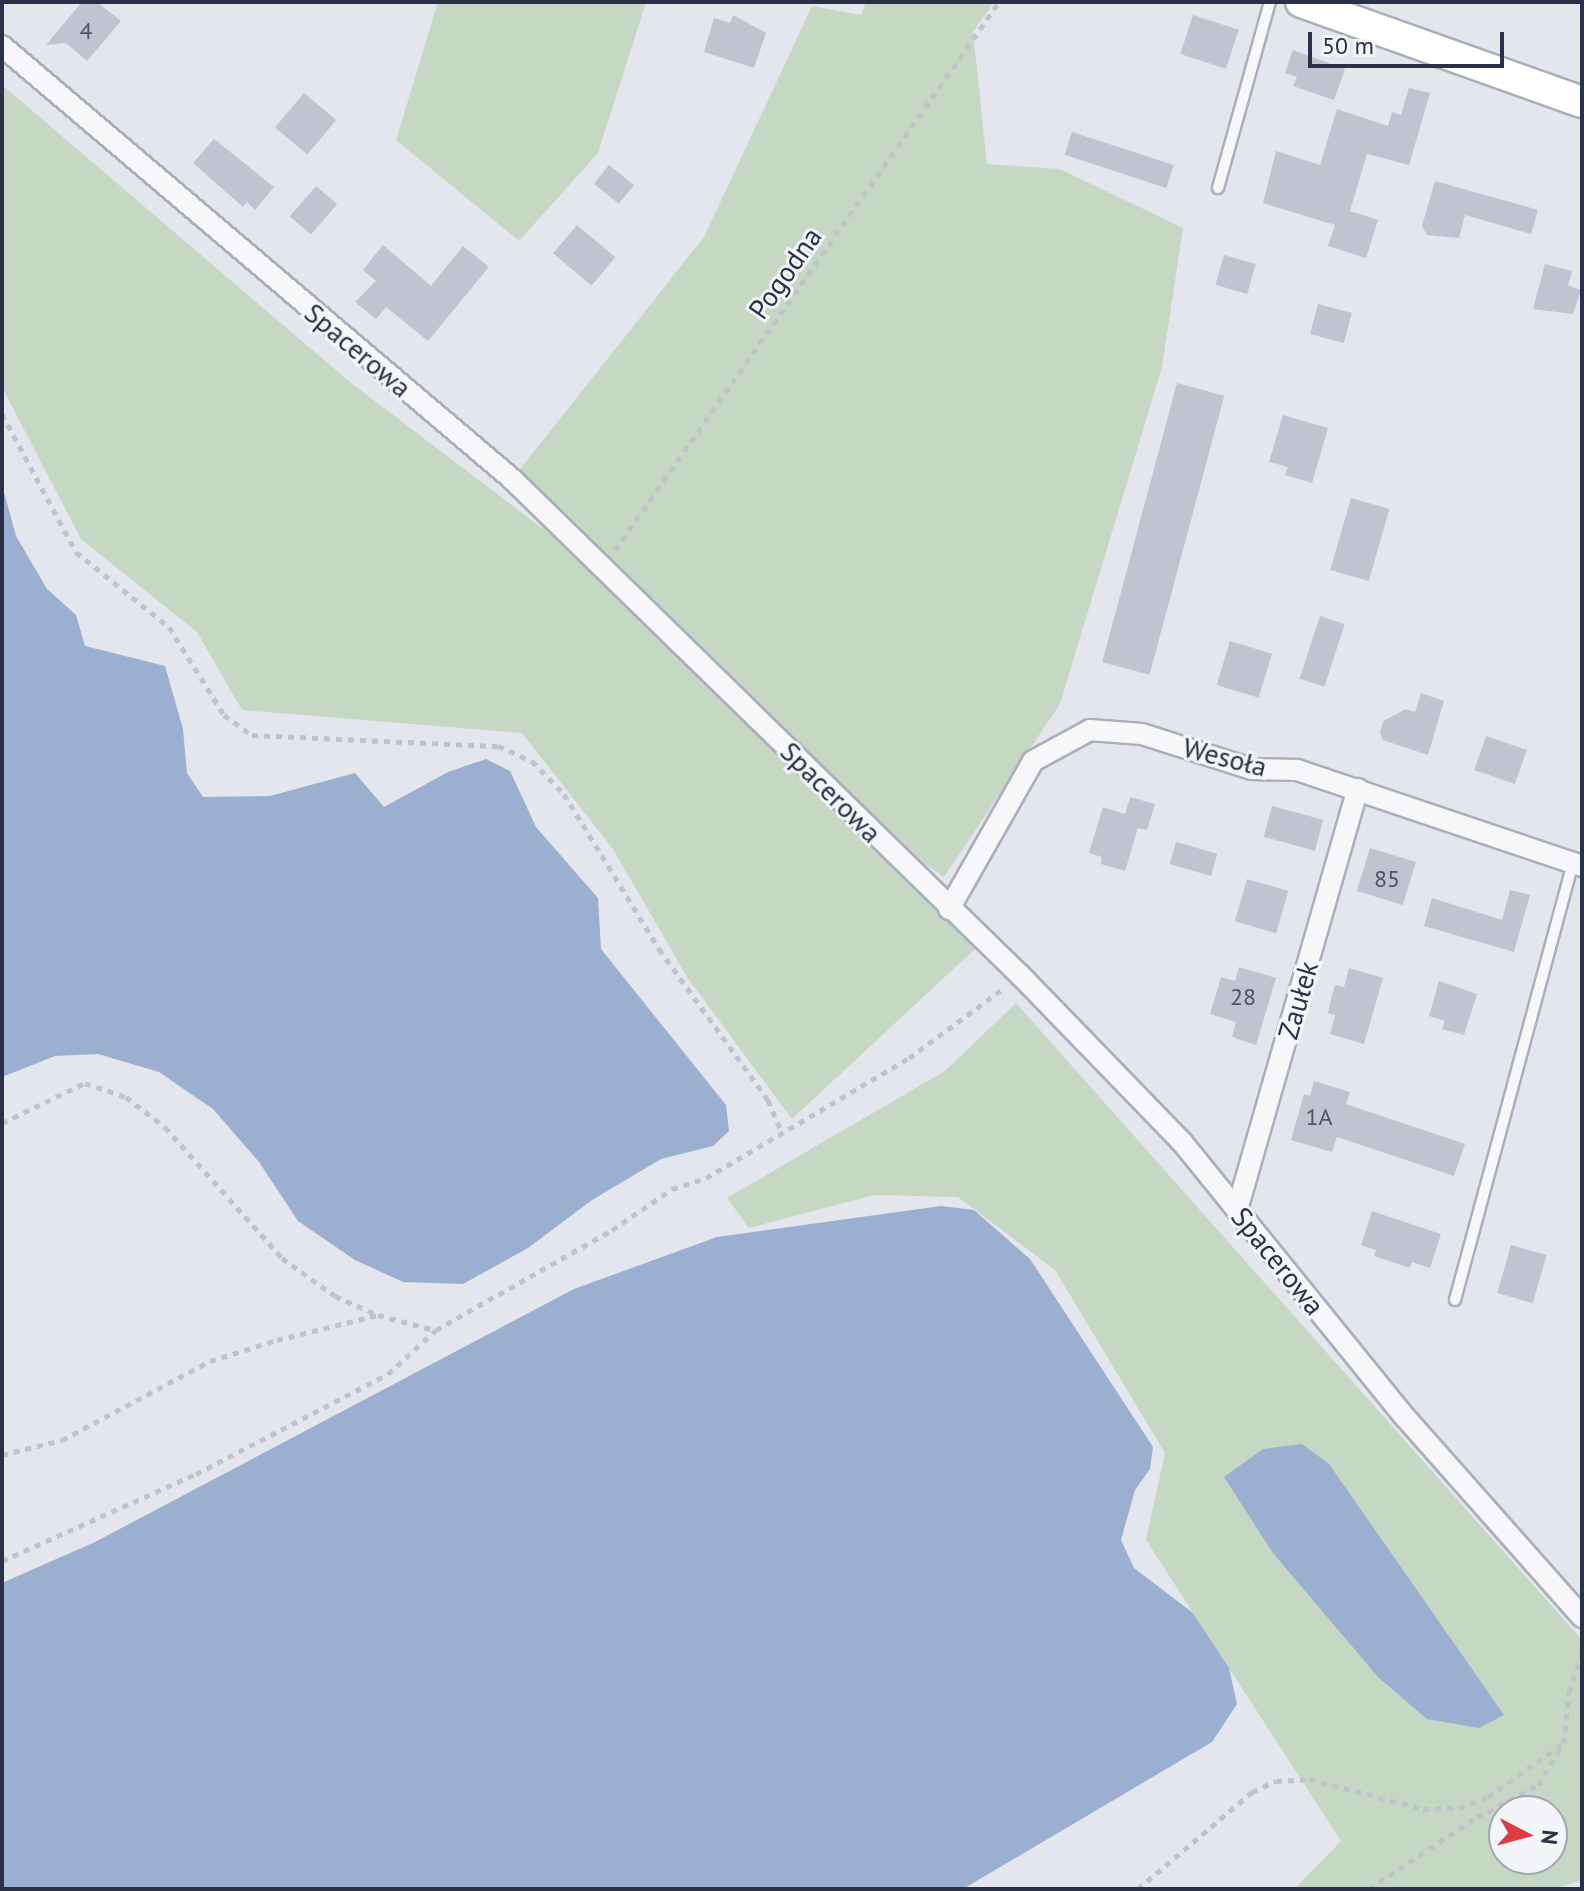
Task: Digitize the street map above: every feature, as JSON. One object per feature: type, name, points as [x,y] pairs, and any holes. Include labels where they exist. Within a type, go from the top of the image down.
[{"type":"street","points":[[1301,2],[1582,102]]},
{"type":"street","name":"Spacerowa","points":[[2,46],[512,479],[1021,976],[1182,1142],[1405,1417],[1582,1617]]},
{"type":"street","name":"Wesoła","points":[[949,909],[1033,761],[1090,730],[1142,734],[1252,769],[1297,770],[1577,864]]},
{"type":"street","name":"Zaułek","points":[[1237,1210],[1358,789]]},
{"type":"lane","points":[[1218,188],[1270,2]]},
{"type":"lane","points":[[1455,1300],[1577,864]]},
{"type":"path","name":"Pogodna","points":[[603,568],[999,2]]},
{"type":"path","points":[[2,414],[76,552],[169,627],[224,715],[252,735],[498,746],[532,761],[564,794],[659,949],[768,1100],[782,1133]]},
{"type":"path","points":[[2,1561],[196,1474],[388,1374],[436,1330],[612,1230],[672,1189],[706,1178],[909,1058],[1021,976]]},
{"type":"path","points":[[2,1123],[85,1083],[126,1097],[165,1127],[282,1258],[335,1296],[378,1315],[436,1330]]},
{"type":"path","points":[[2,1455],[62,1440],[210,1361],[378,1315]]},
{"type":"path","points":[[1369,1889],[1477,1817],[1538,1785],[1564,1743],[1569,1692],[1582,1653]]},
{"type":"path","points":[[1138,1889],[1252,1792],[1276,1781],[1309,1779],[1423,1809],[1459,1808],[1488,1797],[1564,1743]]},
{"type":"green space","points":[[438,2],[646,2],[598,153],[519,241],[396,140]]},
{"type":"green space","points":[[866,2],[994,2],[973,32],[987,164],[1060,169],[1183,228],[1162,367],[1060,704],[944,877],[903,849],[517,473],[704,237],[812,6],[861,15]]},
{"type":"green space","points":[[2,85],[351,383],[571,550],[977,947],[792,1119],[687,977],[613,849],[522,733],[242,710],[197,632],[81,539],[2,387]]},
{"type":"green space","points":[[1016,1003],[1582,1640],[1582,1880],[1553,1889],[1294,1889],[1341,1841],[1146,1540],[1165,1453],[1055,1270],[958,1197],[874,1195],[749,1228],[727,1198],[945,1071]]},
{"type":"water","points":[[2,485],[16,536],[47,589],[76,615],[85,646],[165,666],[183,729],[187,773],[203,797],[270,796],[355,773],[384,807],[448,772],[486,759],[510,771],[536,827],[598,898],[601,949],[726,1105],[729,1131],[713,1146],[661,1159],[592,1200],[528,1248],[463,1284],[403,1282],[355,1260],[298,1221],[259,1162],[213,1109],[159,1072],[98,1054],[55,1056],[2,1077]]},
{"type":"water","points":[[941,1206],[974,1210],[1030,1259],[1153,1447],[1150,1469],[1135,1490],[1121,1540],[1134,1568],[1193,1613],[1229,1668],[1237,1704],[1212,1742],[963,1889],[2,1889],[2,1583],[95,1542],[574,1289],[717,1237]]},
{"type":"water","points":[[1302,1444],[1329,1464],[1504,1715],[1479,1728],[1427,1719],[1378,1677],[1273,1553],[1224,1477],[1263,1449]]},
{"type":"building","points":[[82,2],[97,2],[121,21],[87,61],[66,43],[46,45]]},
{"type":"building","points":[[733,15],[766,33],[754,68],[704,52],[714,18],[730,23]]},
{"type":"building","points":[[1193,15],[1239,30],[1226,69],[1180,54]]},
{"type":"building","points":[[1293,50],[1345,69],[1334,100],[1293,86],[1297,77],[1285,73]]},
{"type":"building","points":[[1409,88],[1430,93],[1409,165],[1367,154],[1350,211],[1378,220],[1366,258],[1328,246],[1335,225],[1263,203],[1276,151],[1320,165],[1337,109],[1388,126],[1392,112],[1401,115]]},
{"type":"building","points":[[304,93],[336,120],[307,154],[275,127]]},
{"type":"building","points":[[1072,132],[1174,165],[1166,188],[1065,155]]},
{"type":"building","points":[[214,139],[274,187],[255,210],[247,202],[243,207],[193,163]]},
{"type":"building","points":[[609,165],[634,185],[619,204],[594,184]]},
{"type":"building","points":[[1435,181],[1538,210],[1531,234],[1465,215],[1459,238],[1427,235],[1422,226]]},
{"type":"building","points":[[316,186],[337,204],[311,235],[290,216]]},
{"type":"building","points":[[577,225],[615,257],[592,285],[553,253]]},
{"type":"building","points":[[383,245],[431,286],[463,246],[489,267],[428,341],[386,307],[376,319],[355,302],[376,281],[363,270]]},
{"type":"building","points":[[1224,255],[1256,264],[1247,294],[1215,285]]},
{"type":"building","points":[[1545,264],[1572,271],[1568,285],[1581,290],[1573,314],[1533,309]]},
{"type":"building","points":[[1318,304],[1352,313],[1344,343],[1310,334]]},
{"type":"building","points":[[1177,383],[1224,396],[1150,675],[1102,662]]},
{"type":"building","points":[[1283,415],[1328,428],[1312,483],[1285,475],[1288,467],[1269,462]]},
{"type":"building","points":[[1351,498],[1389,509],[1369,581],[1330,570]]},
{"type":"building","points":[[1320,616],[1345,624],[1324,687],[1300,679]]},
{"type":"building","points":[[1230,641],[1272,654],[1259,698],[1217,685]]},
{"type":"building","points":[[1421,693],[1444,701],[1428,755],[1383,740],[1380,733],[1383,721],[1406,709],[1415,712]]},
{"type":"building","points":[[1486,736],[1527,750],[1515,784],[1474,770]]},
{"type":"building","points":[[1130,797],[1155,804],[1147,830],[1138,828],[1125,871],[1101,864],[1102,857],[1089,853],[1103,807],[1125,814]]},
{"type":"building","points":[[1272,806],[1323,820],[1315,851],[1264,837]]},
{"type":"building","points":[[1176,842],[1217,854],[1211,876],[1170,864]]},
{"type":"building","points":[[1370,848],[1416,862],[1403,905],[1357,891]]},
{"type":"building","points":[[1247,879],[1288,891],[1276,933],[1235,921]]},
{"type":"building","points":[[1510,890],[1530,895],[1514,952],[1424,926],[1432,898],[1502,920]]},
{"type":"building","points":[[1239,967],[1276,978],[1256,1045],[1232,1037],[1236,1022],[1210,1014],[1221,977],[1235,981]]},
{"type":"building","points":[[1349,968],[1383,978],[1364,1044],[1330,1034],[1335,1015],[1328,1013],[1335,985],[1344,987]]},
{"type":"building","points":[[1439,981],[1477,994],[1464,1035],[1442,1029],[1445,1021],[1429,1016]]},
{"type":"building","points":[[1314,1081],[1350,1092],[1346,1104],[1465,1144],[1454,1176],[1337,1137],[1332,1152],[1291,1140],[1304,1094],[1310,1096]]},
{"type":"building","points":[[1372,1211],[1441,1234],[1430,1268],[1412,1262],[1410,1268],[1374,1256],[1376,1250],[1361,1245]]},
{"type":"building","points":[[1511,1245],[1547,1255],[1533,1303],[1497,1293]]}]
